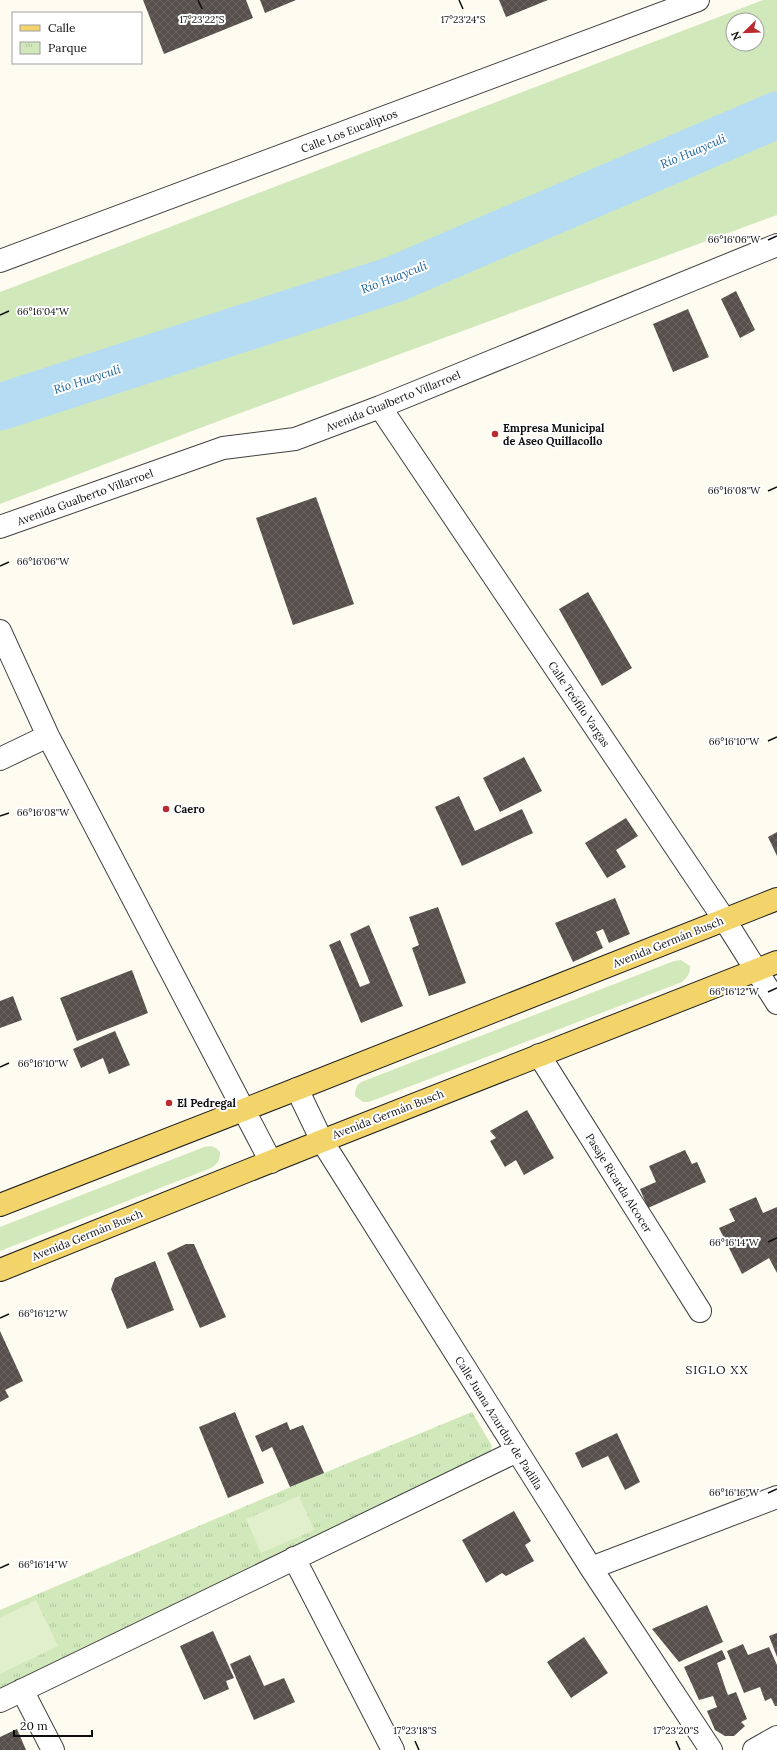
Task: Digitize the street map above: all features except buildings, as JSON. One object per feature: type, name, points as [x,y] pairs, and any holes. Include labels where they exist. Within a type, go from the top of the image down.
[{"type":"main road","name":"Avenida Germán Busch","points":[[0,1205],[297,1090],[777,899]]},
{"type":"main road","name":"Avenida Germán Busch","points":[[0,1270],[322,1141],[777,962]]},
{"type":"street","name":"Calle Los Eucaliptos","points":[[0,261],[698,0]]},
{"type":"street","name":"Avenida Gualberto Villarroel","points":[[0,527],[223,448],[295,439],[380,407],[777,245]]},
{"type":"street","name":"Calle Teófilo Vargas","points":[[380,407],[724,919],[777,1002]]},
{"type":"street","points":[[0,631],[48,736],[271,1162]]},
{"type":"street","points":[[0,759],[48,736]]},
{"type":"street","name":"Pasaje Ricarda Alcocer","points":[[539,1055],[700,1311]]},
{"type":"street","name":"Calle Juana Azurduy de Padilla","points":[[297,1090],[322,1141],[591,1568],[711,1750]]},
{"type":"street","points":[[0,1701],[517,1451]]},
{"type":"street","points":[[591,1568],[777,1497]]},
{"type":"street","points":[[294,1558],[394,1750]]},
{"type":"street","points":[[22,1690],[53,1750]]},
{"type":"street","points":[[754,1750],[777,1737]]},
{"type":"green space","points":[[763,0],[777,0],[777,215],[224,419],[0,504],[0,292],[725,15],[725,52],[765,52],[765,12],[732,12]]},
{"type":"green space","points":[[681,960],[690,966],[690,971],[686,979],[682,982],[369,1102],[363,1102],[355,1096],[356,1088],[361,1082],[674,961]]},
{"type":"green space","points":[[211,1146],[220,1152],[220,1157],[218,1162],[211,1168],[0,1251],[0,1227],[204,1147]]},
{"type":"green space","points":[[472,1412],[492,1446],[489,1456],[0,1690],[0,1610]]},
{"type":"green space","points":[[299,1496],[314,1530],[261,1553],[246,1519]]},
{"type":"green space","points":[[36,1600],[58,1646],[0,1674],[0,1618]]},
{"type":"waterway","name":"Río Huayculi","points":[[0,407],[395,279],[777,115]]},
{"type":"place","name":"Empresa Municipal de Aseo Quillacollo","points":[[495,434]]},
{"type":"place","name":"Caero","points":[[166,809]]},
{"type":"place","name":"El Pedregal","points":[[169,1103]]},
{"type":"district","name":"SIGLO XX","points":[[717,1369]]}]
